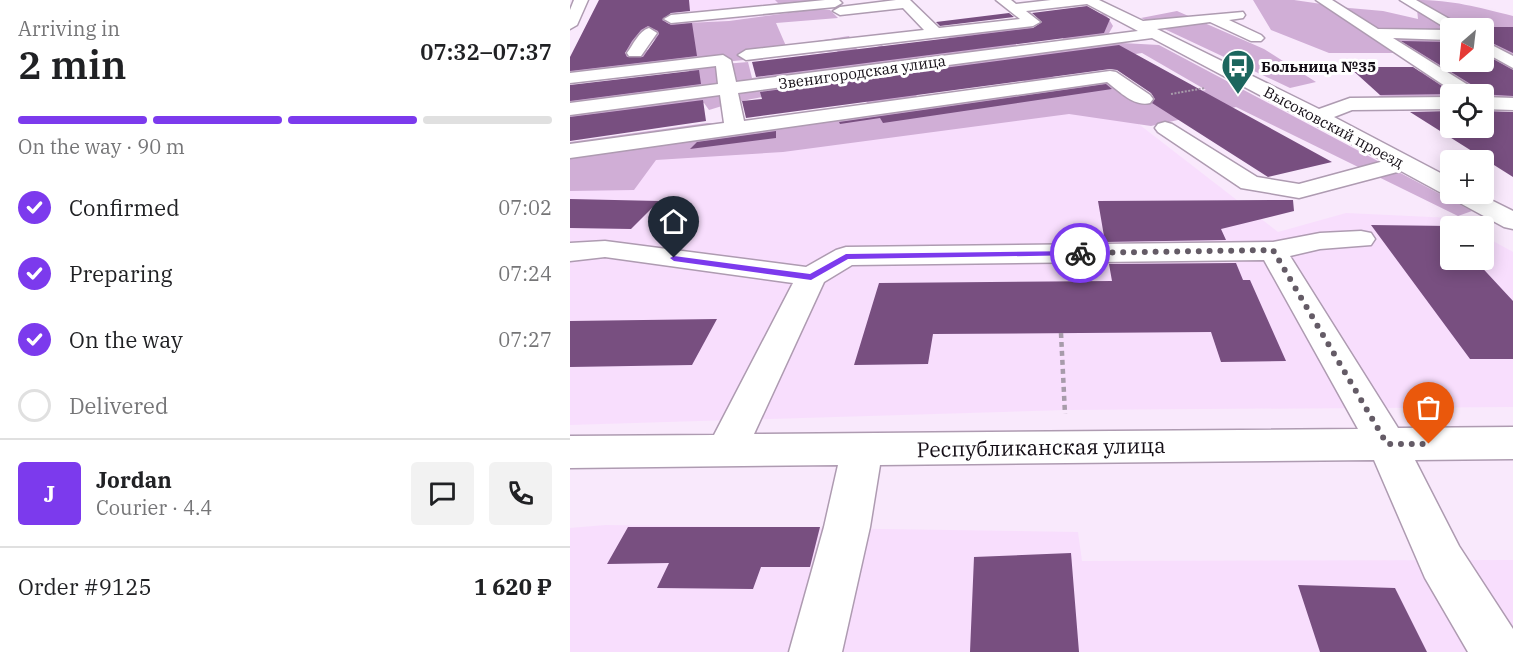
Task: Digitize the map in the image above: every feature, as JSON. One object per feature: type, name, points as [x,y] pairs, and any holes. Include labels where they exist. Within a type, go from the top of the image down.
[{"type":"street","points":[[570,25],[581,0]]},
{"type":"street","points":[[1008,4],[1088,0]]},
{"type":"street","name":"Высоковский проезд","points":[[1088,0],[1119,15],[1148,23],[1440,183]]},
{"type":"street","points":[[1323,0],[1454,84]]},
{"type":"street","points":[[1407,0],[1440,19]]},
{"type":"street","points":[[671,19],[836,5],[904,2],[936,33]]},
{"type":"street","points":[[746,55],[1033,22],[1008,4]]},
{"type":"street","points":[[836,5],[860,42],[873,71],[895,107]]},
{"type":"street","name":"Звенигородская улица","points":[[570,109],[1010,52],[1148,23],[1238,15]]},
{"type":"street","points":[[1212,18],[1256,38]]},
{"type":"street","points":[[981,28],[1053,85]]},
{"type":"street","points":[[635,53],[649,33]]},
{"type":"street","points":[[1376,33],[1440,35]]},
{"type":"street","points":[[1494,47],[1513,48]]},
{"type":"street","points":[[614,55],[657,51]]},
{"type":"street","points":[[1494,52],[1513,63]]},
{"type":"street","points":[[570,78],[723,60],[735,128]]},
{"type":"street","points":[[570,151],[1110,76],[1143,99]]},
{"type":"street","points":[[1318,116],[1350,104],[1440,103]]},
{"type":"street","points":[[1494,104],[1513,104]]},
{"type":"street","points":[[1166,128],[1250,183],[1299,191],[1403,163]]},
{"type":"street","points":[[1480,204],[1513,221]]},
{"type":"street","points":[[726,450],[811,277],[846,256],[1273,250],[1320,241],[1361,239]]},
{"type":"street","points":[[570,252],[605,249],[811,277]]},
{"type":"street","points":[[1273,250],[1387,444],[1442,562],[1497,652]]},
{"type":"street","name":"Республиканская улица","points":[[570,452],[1513,443]]},
{"type":"street","points":[[815,652],[847,527],[862,449]]},
{"type":"path","points":[[1143,99],[1213,87]]},
{"type":"path","points":[[1061,333],[1067,447]]},
{"type":"shaded area","points":[[638,0],[657,0],[668,4],[666,24],[729,21],[796,12],[782,7],[775,0],[828,0],[816,9],[830,10],[838,18],[776,23],[786,46],[849,36],[860,54],[882,45],[892,59],[988,47],[977,35],[950,38],[941,35],[954,29],[1013,21],[1037,29],[1004,34],[1017,45],[1062,40],[1068,32],[1095,28],[1080,17],[1105,13],[1113,26],[1104,42],[1159,45],[1440,194],[1440,204],[1459,204],[1472,211],[1458,216],[1236,107],[1151,126],[1069,114],[783,152],[656,160],[634,190],[570,191],[570,142],[707,123],[743,125],[866,105],[870,89],[905,87],[920,98],[1025,82],[1010,68],[1037,65],[1055,78],[1106,81],[1161,99],[1206,90],[1142,53],[1109,58],[1086,56],[936,77],[797,92],[753,99],[709,110],[704,103],[570,121],[570,97],[690,82],[689,67],[748,62],[752,78],[846,64],[837,51],[683,66],[570,82],[570,61],[682,45],[685,37],[668,34],[624,52],[625,40]]},
{"type":"shaded area","points":[[652,0],[814,0],[822,11],[654,27]]},
{"type":"shaded area","points":[[1253,0],[1294,0],[1383,11],[1418,19],[1416,0],[1429,0],[1465,5],[1513,16],[1513,101],[1494,101],[1494,84],[1440,84],[1440,100],[1375,98],[1416,78],[1425,66],[1405,53],[1329,53],[1271,30]]},
{"type":"shaded area","points":[[1177,11],[1264,49],[1316,82],[1290,88],[1141,18]]},
{"type":"shaded area","points":[[1096,91],[1278,232],[1346,213],[1440,217],[1440,270],[1494,270],[1494,242],[1513,252],[1513,407],[1065,410],[570,425],[570,167]]},
{"type":"shaded area","points":[[605,525],[1078,532],[1082,561],[1513,560],[1513,652],[570,652],[570,528]]},
{"type":"building","points":[[599,0],[689,0],[690,11],[671,13],[662,20],[671,25],[692,23],[697,56],[570,71],[570,57]],"holes":[[[648,26],[658,31],[659,34],[643,57],[627,57],[625,53],[641,30]]]},
{"type":"building","points":[[1087,6],[1110,19],[1104,33],[756,77],[752,62],[1033,28],[1042,22],[1032,13]]},
{"type":"building","points":[[1009,13],[1014,17],[940,26],[936,22]]},
{"type":"building","points":[[1494,27],[1513,27],[1513,53],[1494,44]]},
{"type":"building","points":[[1401,41],[1440,42],[1440,65]]},
{"type":"building","points":[[1119,45],[1332,162],[1268,177],[1152,103],[1155,99],[1151,93],[1117,70],[1110,69],[746,118],[742,101],[762,99],[760,92]]},
{"type":"building","points":[[1494,60],[1513,70],[1513,96],[1494,95],[1494,84],[1471,84],[1451,72],[1494,72]]},
{"type":"building","points":[[1349,67],[1413,67],[1440,85],[1440,94],[1380,95]]},
{"type":"building","points":[[699,70],[701,84],[570,101],[570,85]]},
{"type":"building","points":[[1106,84],[1112,89],[883,123],[880,118],[840,124],[839,122]]},
{"type":"building","points":[[703,100],[706,121],[570,141],[570,117]]},
{"type":"building","points":[[1440,111],[1440,131],[1410,112]]},
{"type":"building","points":[[1494,111],[1513,112],[1513,177],[1494,165],[1494,150],[1470,150],[1451,138],[1494,138]]},
{"type":"building","points":[[776,131],[776,138],[690,149],[697,142]]},
{"type":"building","points":[[570,199],[659,201],[631,229],[570,228]]},
{"type":"building","points":[[1293,200],[1294,211],[1221,229],[1226,240],[1105,242],[1098,201]]},
{"type":"building","points":[[1371,225],[1440,226],[1440,270],[1484,270],[1513,301],[1513,359],[1470,359]]},
{"type":"building","points":[[1236,263],[1243,280],[1250,280],[1286,361],[1221,362],[1211,332],[933,334],[928,364],[854,365],[879,283],[1112,281],[1109,264]]},
{"type":"building","points":[[717,319],[692,365],[570,367],[570,321]]},
{"type":"building","points":[[628,527],[820,527],[810,567],[761,567],[753,589],[657,588],[669,563],[607,564]]},
{"type":"building","points":[[1071,553],[1079,652],[970,652],[974,557]]},
{"type":"building","points":[[1298,585],[1395,588],[1427,652],[1320,652]]},
{"type":"way so far","points":[[1080,253],[1273,250],[1387,444],[1429,444]]},
{"type":"place","name":"Больница №35","points":[[1238,95]]},
{"type":"route","points":[[674,258],[811,277],[846,256],[1080,253]]}]
